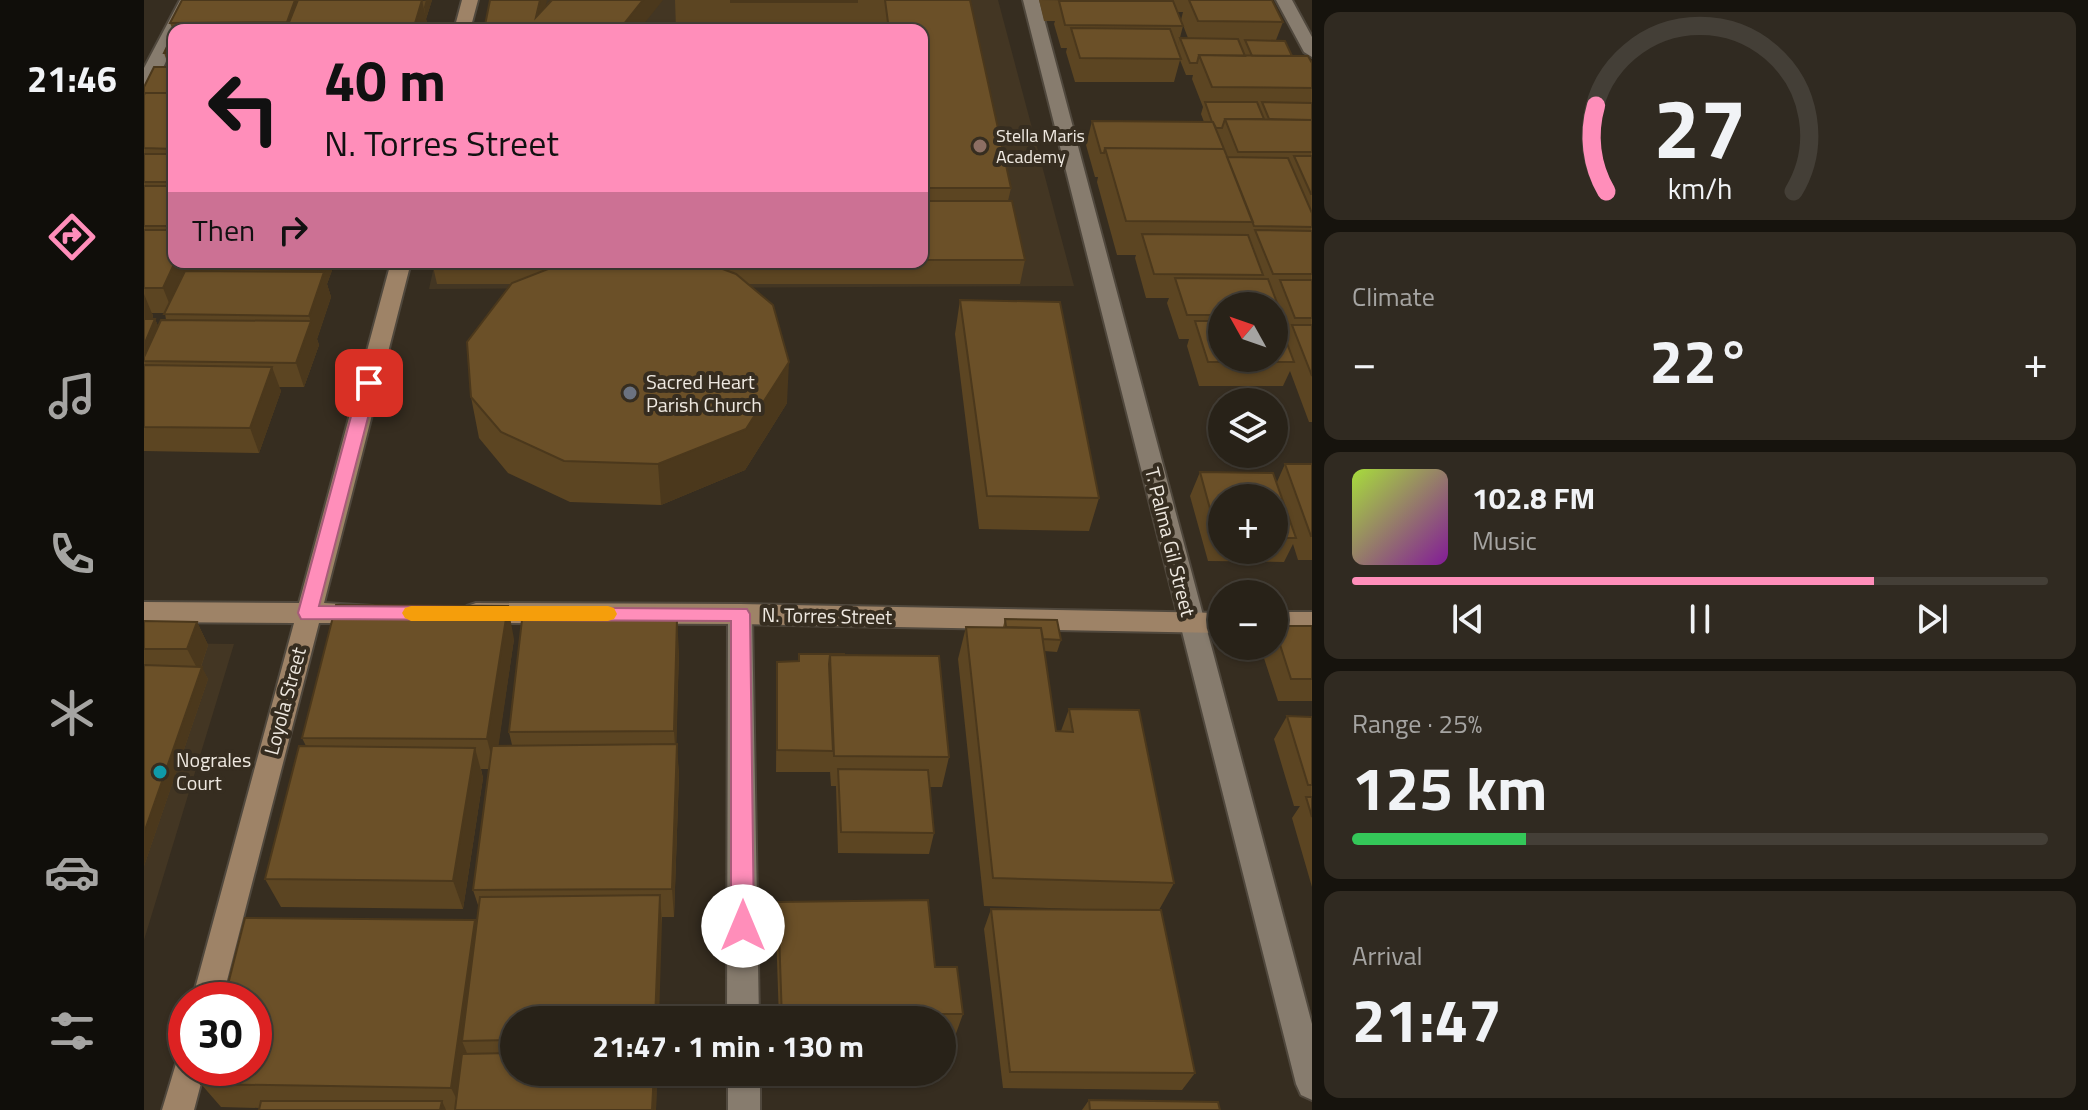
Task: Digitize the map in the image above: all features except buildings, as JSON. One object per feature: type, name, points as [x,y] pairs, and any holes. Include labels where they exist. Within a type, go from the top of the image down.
[{"type":"main road","points":[[464,24],[470,0]]},
{"type":"main road","name":"Loyola Street","points":[[212,982],[399,268]]},
{"type":"main road","points":[[144,612],[385,613]]},
{"type":"main road","name":"N. Torres Street","points":[[447,613],[740,614],[1208,623]]},
{"type":"main road","points":[[1288,622],[1312,622]]},
{"type":"main road","points":[[178,1110],[184,1086]]},
{"type":"street","points":[[175,24],[188,0]]},
{"type":"street","name":"T. Palma Gil Street","points":[[1031,0],[1312,1084]]},
{"type":"street","points":[[1284,0],[1312,52]]},
{"type":"street","points":[[144,84],[168,38]]},
{"type":"street","points":[[740,614],[743,1006]]},
{"type":"street","points":[[744,1086],[744,1110]]},
{"type":"shaded area","name":"Stella Maris Academy","points":[[493,0],[998,0],[1074,286],[429,289],[434,268],[928,268],[928,24],[488,24]]},
{"type":"shaded area","points":[[144,643],[234,644],[144,940]]},
{"type":"slow traffic","points":[[411,613],[608,614]]},
{"type":"place","name":"Stella Maris Academy","points":[[980,146]]},
{"type":"place","name":"Sacred Heart Parish Church","points":[[630,393]]},
{"type":"place","name":"Nograles Court","points":[[160,772]]},
{"type":"route","points":[[369,383],[308,613],[740,614],[743,926]]}]
